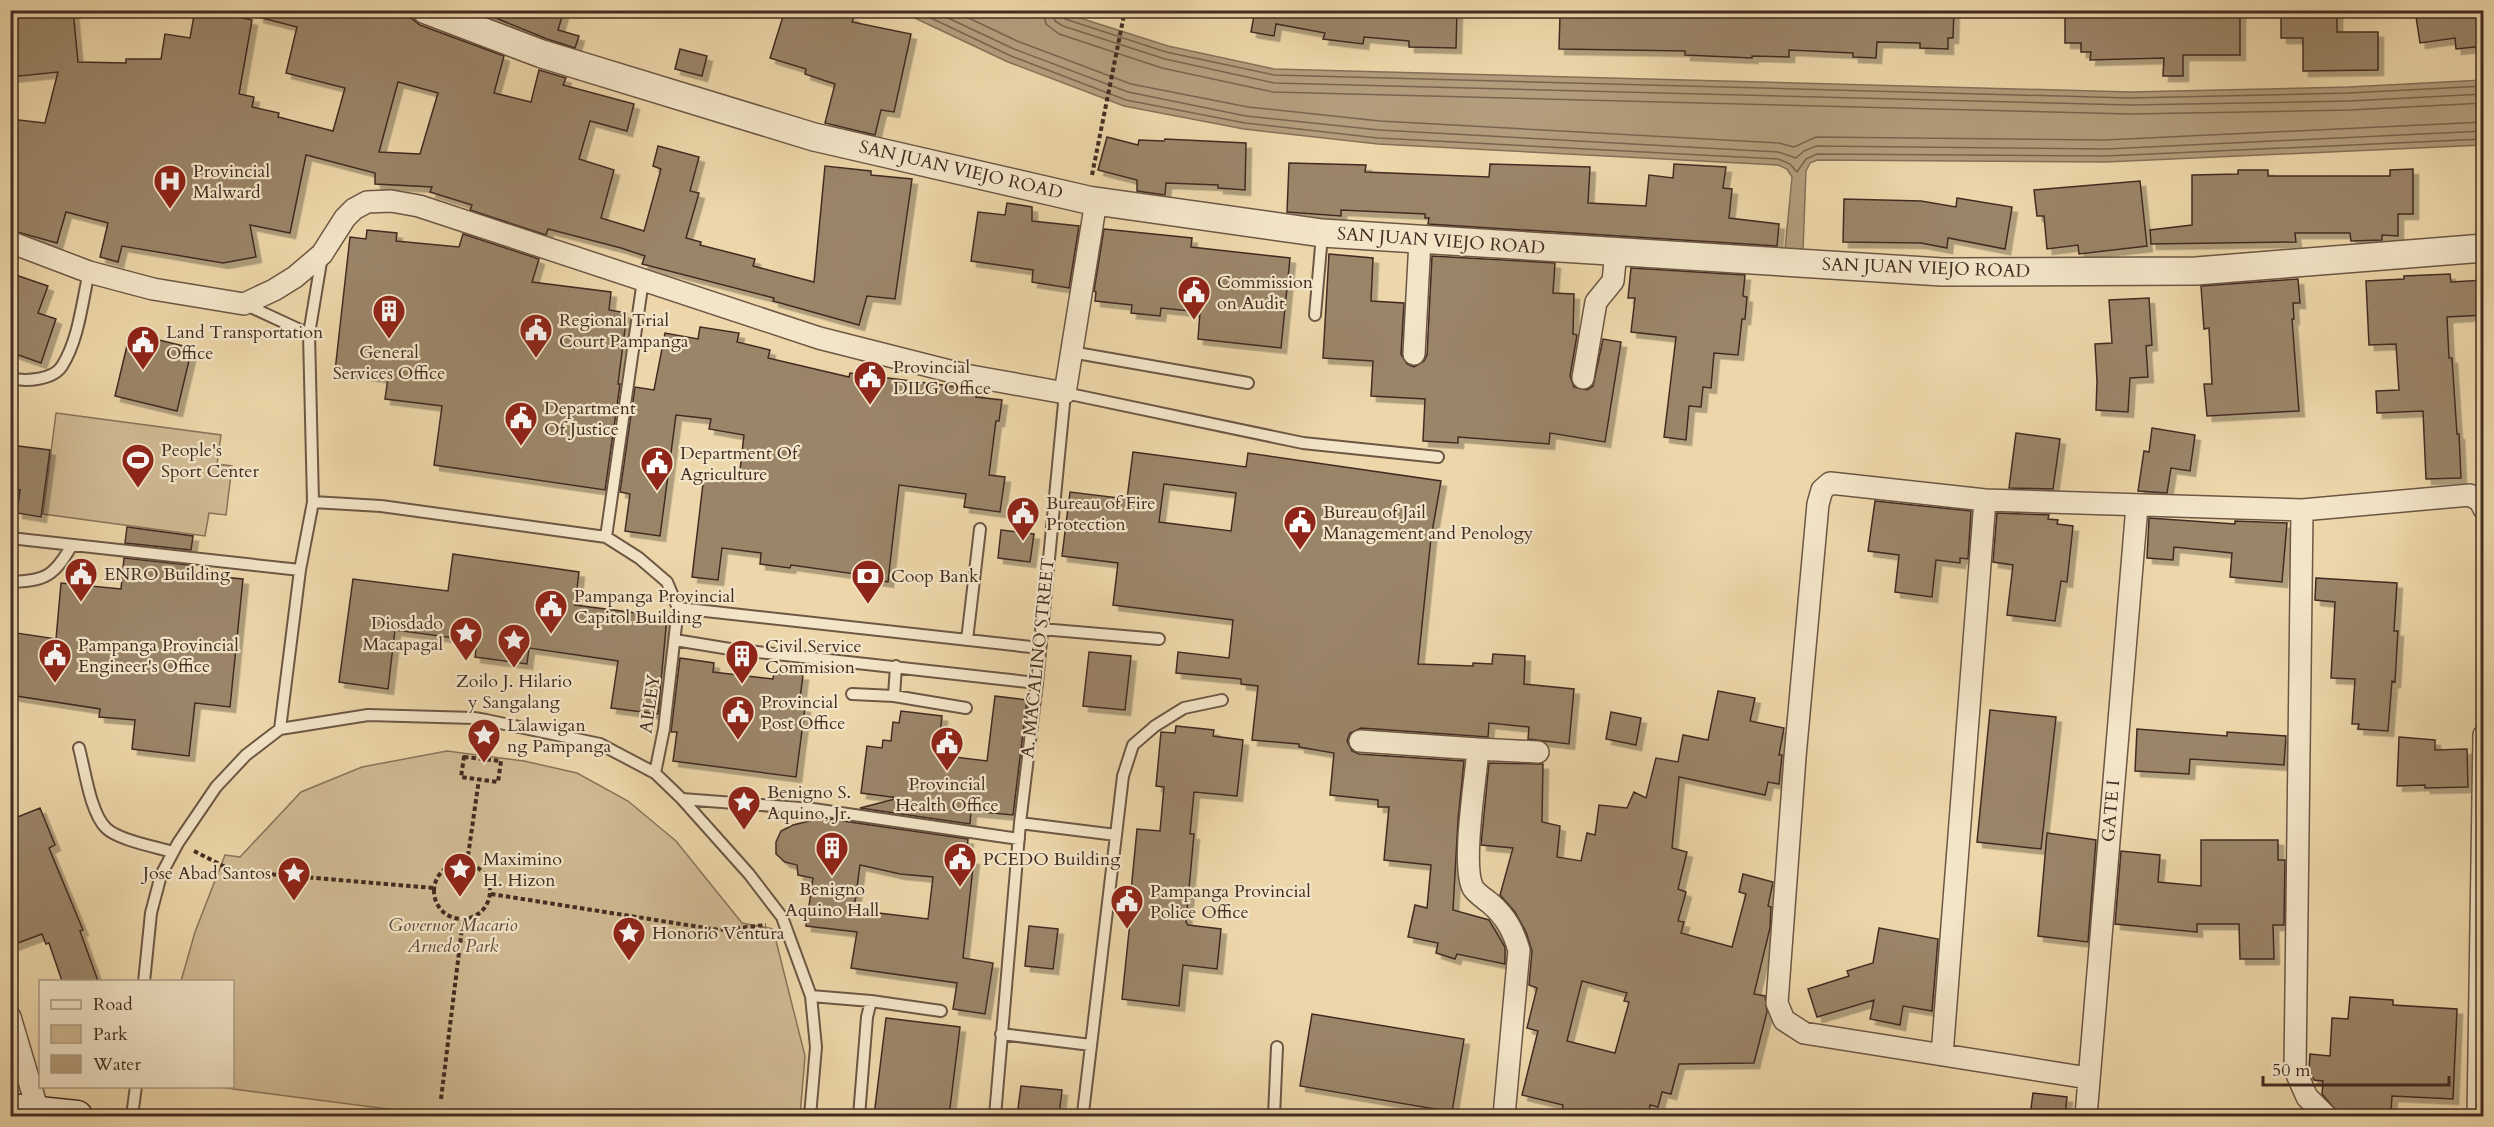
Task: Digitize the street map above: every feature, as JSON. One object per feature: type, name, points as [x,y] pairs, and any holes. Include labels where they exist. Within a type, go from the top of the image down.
[{"type":"main road","points":[[24,1110],[77,1116]]},
{"type":"street","name":"SAN JUAN VIEJO ROAD","points":[[426,10],[542,54],[814,136],[1092,200],[1322,233],[1942,272],[2196,271],[2484,248]]},
{"type":"street","name":"A. MACALINO STREET","points":[[1065,393],[1092,200]]},
{"type":"street","points":[[10,242],[89,272],[153,289],[244,304],[295,277],[322,254],[345,218],[354,209],[367,202],[391,201],[419,206],[819,338],[965,375],[1065,393]]},
{"type":"street","points":[[1414,354],[1420,240]]},
{"type":"street","points":[[1583,378],[1596,302],[1614,281],[1616,252]]},
{"type":"street","points":[[2088,1078],[1804,1033],[1784,1020],[1777,1003],[1795,757],[1818,504],[1822,490],[1830,483],[1985,500],[2302,510],[2470,495],[2482,503]]},
{"type":"street","points":[[1942,1055],[1985,500]]},
{"type":"street","name":"GATE I","points":[[2086,1116],[2137,506]]},
{"type":"street","points":[[2302,510],[2295,1070],[2307,1097],[2326,1116]]},
{"type":"street","points":[[2478,1116],[2484,735]]},
{"type":"street","points":[[1360,741],[1538,752]]},
{"type":"street","points":[[1478,749],[1468,872],[1473,888],[1501,914],[1513,929],[1519,950],[1504,1116]]},
{"type":"street","points":[[10,1017],[24,1110]]},
{"type":"lane","points":[[1315,315],[1322,233]]},
{"type":"lane","points":[[280,729],[300,570],[313,502],[309,334],[322,254]]},
{"type":"lane","points":[[10,378],[40,380],[61,368],[74,339],[89,272]]},
{"type":"lane","points":[[606,537],[644,280]]},
{"type":"lane","points":[[244,304],[309,334]]},
{"type":"lane","points":[[1071,352],[1248,383]]},
{"type":"lane","points":[[1065,393],[1303,443],[1438,457]]},
{"type":"lane","name":"A. MACALINO STREET","points":[[995,1116],[1020,823],[1037,683],[1065,393]]},
{"type":"lane","points":[[313,502],[381,506],[606,537],[639,558],[667,582],[678,608],[1040,648]]},
{"type":"lane","points":[[967,640],[980,529]]},
{"type":"lane","points":[[10,538],[300,570]]},
{"type":"lane","points":[[10,582],[33,581],[52,573],[72,545]]},
{"type":"lane","name":"ALLEY","points":[[655,772],[664,729],[678,608]]},
{"type":"lane","points":[[1041,629],[1159,639]]},
{"type":"lane","points":[[675,640],[730,649],[1037,683]]},
{"type":"lane","points":[[894,696],[896,666]]},
{"type":"lane","points":[[852,694],[894,696],[966,708]]},
{"type":"lane","points":[[1083,1113],[1123,776],[1132,745],[1155,726],[1184,708],[1222,700]]},
{"type":"lane","points":[[144,980],[151,913],[161,875],[176,847],[216,786],[246,755],[280,729],[368,716],[474,718],[600,744],[655,772],[749,874],[785,923],[811,996],[816,1047],[810,1116]]},
{"type":"lane","points":[[80,748],[94,808],[106,829],[123,837],[176,847]]},
{"type":"lane","points":[[682,799],[813,809],[1019,839]]},
{"type":"lane","points":[[1020,823],[1116,835]]},
{"type":"lane","points":[[811,996],[871,1001],[941,1011]]},
{"type":"lane","points":[[859,1116],[867,1017],[871,1001]]},
{"type":"lane","points":[[1001,1034],[1091,1045]]},
{"type":"lane","points":[[1274,1116],[1277,1047]]},
{"type":"lane","points":[[132,1116],[136,1088]]},
{"type":"path","points":[[1092,200],[1103,117],[1125,10]]},
{"type":"path","points":[[464,757],[501,761],[498,782],[479,779],[461,777],[464,757]]},
{"type":"path","points":[[467,863],[479,779]]},
{"type":"path","points":[[176,847],[233,871],[433,888]]},
{"type":"path","points":[[467,863],[480,869],[489,880],[491,894],[486,907],[476,916],[463,920],[447,916],[436,904],[433,888],[439,874],[445,869],[452,864],[467,863]]},
{"type":"path","points":[[491,894],[719,930],[785,923]]},
{"type":"path","points":[[441,1100],[463,920]]},
{"type":"green space","name":"People's Sport Center","points":[[56,413],[221,435],[217,464],[232,466],[226,515],[209,513],[205,536],[43,514]]},
{"type":"green space","name":"Governor Macario Arnedo Park","points":[[447,751],[524,761],[577,773],[628,801],[676,841],[742,923],[773,929],[805,1056],[800,1116],[442,1116],[226,1088],[234,1088],[234,980],[181,980],[195,932],[225,855],[240,857],[301,792],[362,767]]},
{"type":"water","points":[[900,11],[1058,11],[1168,46],[1274,69],[2130,92],[2349,87],[2483,80],[2483,145],[2106,162],[1817,160],[1810,163],[1806,171],[1803,250],[1785,250],[1792,177],[1787,169],[1778,165],[1378,144],[1244,129],[1124,106],[1008,62]]},
{"type":"building","points":[[10,10],[73,10],[78,62],[126,63],[126,59],[161,59],[165,34],[190,38],[195,10],[243,10],[242,18],[252,20],[239,94],[254,97],[252,107],[279,113],[278,117],[333,131],[345,88],[286,73],[297,27],[258,17],[259,10],[381,10],[411,18],[420,25],[504,56],[494,93],[531,102],[539,70],[566,78],[563,85],[634,104],[627,131],[590,121],[579,159],[614,170],[601,218],[644,231],[661,169],[653,166],[658,146],[699,157],[690,191],[699,193],[686,238],[701,242],[700,245],[755,259],[753,266],[814,282],[825,166],[871,171],[871,175],[912,179],[895,299],[867,296],[859,325],[773,301],[774,298],[642,264],[645,256],[621,248],[548,229],[546,235],[470,210],[472,205],[430,192],[432,187],[375,184],[375,173],[306,155],[290,233],[250,225],[256,257],[223,263],[122,246],[118,262],[100,257],[108,223],[66,212],[57,243],[10,230],[10,119],[45,123],[58,72],[10,77]],"holes":[[[398,82],[438,93],[420,154],[379,152]]]},
{"type":"building","points":[[476,10],[564,10],[558,30],[579,36],[575,48]]},
{"type":"building","points":[[785,10],[835,10],[854,17],[852,22],[911,34],[894,112],[881,110],[875,135],[825,123],[835,84],[805,74],[806,69],[770,58]]},
{"type":"building","points":[[1255,10],[1457,10],[1456,48],[1409,47],[1409,41],[1364,37],[1363,44],[1323,39],[1325,33],[1276,24],[1274,36],[1251,32]]},
{"type":"building","points":[[1593,10],[1829,10],[1829,14],[1879,16],[1879,10],[1954,10],[1953,38],[1948,38],[1948,49],[1920,48],[1920,43],[1877,42],[1876,58],[1853,57],[1853,53],[1789,50],[1789,57],[1752,56],[1752,58],[1685,55],[1685,51],[1559,49],[1560,14],[1593,15]]},
{"type":"building","points":[[2065,10],[2240,10],[2240,55],[2183,55],[2183,76],[2163,76],[2164,58],[2090,60],[2091,52],[2081,52],[2081,43],[2065,43]]},
{"type":"building","points":[[2281,10],[2337,10],[2337,32],[2378,32],[2378,70],[2303,71],[2303,38],[2281,38]]},
{"type":"building","points":[[2415,10],[2484,10],[2484,46],[2456,49],[2455,38],[2420,43]]},
{"type":"building","points":[[680,49],[707,56],[702,76],[675,69]]},
{"type":"building","points":[[1107,137],[1138,145],[1139,140],[1164,141],[1165,139],[1246,143],[1245,190],[1218,188],[1218,185],[1166,183],[1165,195],[1137,191],[1137,180],[1098,170]]},
{"type":"building","points":[[1289,163],[1366,165],[1365,172],[1489,177],[1490,164],[1590,167],[1588,203],[1646,206],[1649,175],[1673,178],[1674,164],[1726,167],[1723,188],[1732,189],[1729,218],[1779,224],[1777,246],[1428,224],[1429,218],[1425,218],[1425,214],[1341,210],[1341,216],[1287,212]]},
{"type":"building","points":[[2413,169],[2413,214],[2398,214],[2398,236],[2382,235],[2382,240],[2351,241],[2350,233],[2295,233],[2296,242],[2151,244],[2150,230],[2192,225],[2192,175],[2238,174],[2238,170],[2268,170],[2268,176],[2390,176],[2390,170]]},
{"type":"building","points":[[2140,181],[2147,246],[2079,254],[2078,245],[2047,249],[2044,216],[2037,216],[2034,190]]},
{"type":"building","points":[[1957,198],[2012,207],[2005,249],[1948,238],[1947,248],[1921,243],[1843,242],[1844,199],[1921,201],[1956,207]]},
{"type":"building","points":[[1007,203],[1032,207],[1032,221],[1079,226],[1069,288],[1032,282],[1033,270],[971,261],[978,212],[1005,215]]},
{"type":"building","points":[[1104,229],[1192,238],[1191,247],[1290,258],[1281,348],[1198,339],[1200,312],[1161,308],[1160,316],[1131,313],[1132,305],[1095,301],[1096,292],[1094,291]]},
{"type":"building","points":[[367,230],[397,233],[396,241],[459,247],[463,234],[539,259],[532,282],[611,292],[609,310],[627,313],[618,384],[620,384],[605,490],[434,465],[442,406],[385,399],[388,378],[335,371],[350,237],[366,239]]},
{"type":"building","points":[[1329,254],[1373,258],[1371,301],[1404,303],[1401,354],[1407,364],[1414,367],[1424,361],[1427,355],[1432,256],[1555,263],[1553,293],[1574,294],[1573,334],[1577,335],[1570,376],[1574,387],[1587,390],[1593,386],[1603,339],[1621,342],[1605,442],[1550,433],[1549,444],[1458,437],[1458,443],[1423,441],[1425,399],[1371,396],[1373,361],[1323,358]]},
{"type":"building","points":[[1631,268],[1745,275],[1743,296],[1747,297],[1738,355],[1714,353],[1711,388],[1703,387],[1701,407],[1689,406],[1686,440],[1664,437],[1676,337],[1631,332],[1635,298],[1628,298]]},
{"type":"building","points":[[10,273],[48,286],[38,313],[56,319],[41,363],[10,352]]},
{"type":"building","points":[[2450,274],[2451,282],[2484,280],[2484,315],[2447,317],[2449,358],[2452,358],[2457,434],[2459,434],[2461,478],[2426,479],[2423,411],[2377,413],[2376,391],[2399,390],[2396,344],[2369,345],[2366,281],[2404,279],[2404,276]]},
{"type":"building","points":[[2298,279],[2300,303],[2293,303],[2294,319],[2292,319],[2299,411],[2207,416],[2204,384],[2212,384],[2209,328],[2204,329],[2201,286]]},
{"type":"building","points":[[2149,298],[2152,345],[2146,346],[2148,377],[2130,378],[2128,412],[2096,410],[2095,344],[2112,343],[2109,300]]},
{"type":"building","points":[[700,327],[739,333],[737,342],[770,350],[768,358],[849,377],[850,373],[966,388],[977,390],[976,397],[1002,400],[999,421],[996,421],[989,475],[1005,477],[1000,512],[964,507],[966,494],[899,485],[888,582],[855,577],[856,574],[791,565],[790,568],[760,564],[761,553],[722,548],[718,580],[692,577],[704,475],[739,479],[744,435],[709,429],[711,419],[676,415],[660,536],[625,531],[630,494],[620,492],[635,387],[654,390],[665,333],[698,339]]},
{"type":"building","points":[[130,333],[192,348],[177,411],[115,396]]},
{"type":"building","points":[[2152,428],[2195,435],[2190,471],[2171,468],[2167,493],[2138,491],[2144,451],[2149,452]]},
{"type":"building","points":[[2016,433],[2060,439],[2053,489],[2009,488]]},
{"type":"building","points":[[10,445],[50,450],[41,517],[17,513],[20,490],[10,489]]},
{"type":"building","points":[[1133,452],[1246,467],[1248,453],[1441,481],[1431,538],[1418,664],[1473,666],[1473,663],[1492,664],[1493,654],[1525,656],[1524,684],[1574,689],[1569,744],[1528,739],[1529,727],[1489,723],[1488,737],[1361,728],[1350,733],[1347,741],[1352,751],[1359,754],[1464,761],[1453,910],[1489,920],[1505,947],[1505,964],[1457,954],[1455,959],[1436,953],[1438,943],[1408,937],[1415,905],[1427,908],[1431,865],[1384,860],[1389,807],[1378,807],[1378,800],[1330,795],[1334,753],[1299,747],[1299,744],[1252,740],[1258,686],[1241,684],[1241,679],[1176,673],[1178,652],[1229,658],[1233,620],[1113,605],[1118,563],[1062,556],[1070,492],[1127,499]],"holes":[[[1164,484],[1236,493],[1231,531],[1159,522]]]},
{"type":"building","points":[[1875,501],[1971,511],[1968,559],[1960,558],[1960,563],[1936,560],[1932,597],[1895,592],[1899,555],[1868,551]]},
{"type":"building","points":[[1997,513],[2049,515],[2048,519],[2058,520],[2057,524],[2073,526],[2067,582],[2061,581],[2055,621],[2007,615],[2013,565],[1993,562]]},
{"type":"building","points":[[2149,518],[2235,524],[2235,521],[2287,523],[2282,582],[2230,577],[2232,553],[2174,547],[2173,560],[2147,558]]},
{"type":"building","points":[[127,527],[193,536],[191,550],[125,543]]},
{"type":"building","points":[[1001,530],[1034,534],[1030,562],[998,558]]},
{"type":"building","name":"Pampanga Provincial Capitol Building","points":[[453,554],[579,572],[575,605],[667,617],[658,714],[611,708],[618,661],[529,648],[527,664],[475,657],[477,641],[395,630],[388,689],[339,682],[353,579],[448,591]]},
{"type":"building","points":[[124,558],[189,565],[188,574],[243,579],[230,707],[195,703],[189,756],[132,749],[135,720],[99,717],[100,709],[10,695],[10,632],[56,639],[61,583],[121,589]]},
{"type":"building","points":[[2316,578],[2397,583],[2394,631],[2398,631],[2395,682],[2392,681],[2388,731],[2358,729],[2359,724],[2352,724],[2355,679],[2331,678],[2335,602],[2315,600]]},
{"type":"building","points":[[1089,652],[1131,656],[1125,710],[1083,706]]},
{"type":"building","name":"Provincial Post Office","points":[[680,658],[714,663],[713,672],[773,679],[774,671],[803,675],[799,707],[805,707],[796,777],[673,761],[677,732],[671,732]]},
{"type":"building","points":[[1718,691],[1755,698],[1750,721],[1784,728],[1779,755],[1782,755],[1779,784],[1768,782],[1765,795],[1679,777],[1672,848],[1687,852],[1678,889],[1686,892],[1678,921],[1684,922],[1681,933],[1732,947],[1746,894],[1739,892],[1743,874],[1773,882],[1768,906],[1771,907],[1770,928],[1754,994],[1765,996],[1767,1012],[1754,1063],[1679,1064],[1671,1094],[1662,1092],[1658,1107],[1650,1105],[1648,1116],[1561,1116],[1563,1105],[1522,1095],[1538,1031],[1527,1028],[1537,988],[1529,985],[1532,951],[1526,932],[1515,912],[1500,895],[1513,848],[1481,845],[1489,763],[1543,764],[1542,822],[1560,826],[1557,857],[1581,861],[1587,833],[1595,835],[1599,805],[1627,808],[1634,792],[1646,798],[1656,758],[1678,762],[1683,735],[1708,740]],"holes":[[[1582,981],[1627,993],[1624,1001],[1629,1002],[1615,1053],[1567,1041]]]},
{"type":"building","points":[[995,696],[1027,700],[1013,815],[971,811],[970,824],[860,808],[899,798],[861,793],[867,746],[882,748],[883,740],[891,741],[893,722],[899,723],[901,711],[942,716],[938,755],[987,761]]},
{"type":"building","points":[[1990,710],[2056,717],[2041,849],[1977,842]]},
{"type":"building","points":[[1611,712],[1641,718],[1636,745],[1606,739]]},
{"type":"building","points":[[1176,726],[1214,730],[1213,736],[1243,740],[1237,796],[1194,792],[1190,834],[1194,834],[1186,922],[1188,925],[1221,929],[1217,969],[1183,965],[1179,1006],[1122,999],[1137,829],[1160,831],[1164,787],[1156,786],[1161,732],[1175,733]]},
{"type":"building","points":[[2137,729],[2227,736],[2227,732],[2286,736],[2284,765],[2190,759],[2189,774],[2135,771]]},
{"type":"building","points":[[2399,737],[2435,740],[2435,750],[2467,749],[2468,787],[2397,786]]},
{"type":"building","points":[[40,808],[55,845],[49,848],[83,930],[80,931],[98,980],[62,980],[49,943],[46,944],[42,934],[10,946],[10,820]]},
{"type":"building","points":[[822,818],[968,839],[966,859],[974,859],[963,958],[993,963],[985,1014],[953,1009],[957,983],[851,968],[857,932],[806,926],[813,878],[798,875],[797,865],[785,862],[776,854],[776,842],[781,831],[793,825]],"holes":[[[860,865],[900,874],[933,877],[928,919],[854,910]]]},
{"type":"building","points":[[2047,833],[2096,840],[2088,942],[2038,936]]},
{"type":"building","points":[[2201,840],[2278,840],[2278,860],[2285,860],[2284,925],[2273,925],[2274,959],[2240,959],[2239,924],[2197,924],[2197,932],[2115,924],[2121,851],[2160,855],[2158,882],[2201,886]]},
{"type":"building","points":[[1029,926],[1058,929],[1053,969],[1025,966]]},
{"type":"building","points":[[1879,928],[1938,939],[1932,1011],[1903,1006],[1900,1025],[1870,1019],[1874,1000],[1817,1017],[1808,989],[1849,976],[1847,971],[1873,963]]},
{"type":"building","points":[[2350,997],[2393,1000],[2393,1005],[2457,1009],[2453,1099],[2392,1096],[2391,1112],[2362,1110],[2361,1115],[2338,1113],[2322,1094],[2323,1081],[2314,1080],[2309,1070],[2310,1054],[2330,1056],[2332,1018],[2348,1019]]},
{"type":"building","points":[[1312,1014],[1464,1039],[1452,1112],[1300,1086]]},
{"type":"building","points":[[886,1018],[960,1027],[949,1116],[874,1116]]},
{"type":"building","points":[[1021,1086],[1062,1090],[1059,1116],[1017,1116]]},
{"type":"building","points":[[2033,1093],[2067,1097],[2065,1116],[2030,1116]]},
{"type":"place","name":"Provincial Malward","points":[[170,210]]},
{"type":"place","name":"Commission on Audit","points":[[1194,321]]},
{"type":"place","name":"General Services Office","points":[[389,340]]},
{"type":"place","name":"Regional Trial Court Pampanga","points":[[536,359]]},
{"type":"place","name":"Land Transportation Office","points":[[143,371]]},
{"type":"place","name":"Provincial DILG Office","points":[[870,406]]},
{"type":"place","name":"Department Of Justice","points":[[521,447]]},
{"type":"place","name":"People's Sport Center","points":[[138,489]]},
{"type":"place","name":"Department Of Agriculture","points":[[657,492]]},
{"type":"place","name":"Bureau of Fire Protection","points":[[1023,542]]},
{"type":"place","name":"Bureau of Jail Management and Penology","points":[[1300,551]]},
{"type":"place","name":"ENRO Building","points":[[81,603]]},
{"type":"place","name":"Coop Bank","points":[[868,605]]},
{"type":"place","name":"Pampanga Provincial Capitol Building","points":[[551,635]]},
{"type":"place","name":"Diosdado Macapagal","points":[[466,662]]},
{"type":"place","name":"Zoilo J. Hilario y Sangalang","points":[[514,669]]},
{"type":"place","name":"Pampanga Provincial Engineer's Office","points":[[55,684]]},
{"type":"place","name":"Civil Service Commision","points":[[742,685]]},
{"type":"place","name":"Provincial Post Office","points":[[738,741]]},
{"type":"place","name":"Lalawigan ng Pampanga","points":[[484,764]]},
{"type":"place","name":"Provincial Health Office","points":[[947,772]]},
{"type":"place","name":"Benigno S. Aquino, Jr.","points":[[744,831]]},
{"type":"place","name":"Benigno Aquino Hall","points":[[832,877]]},
{"type":"place","name":"PCEDO Building","points":[[960,888]]},
{"type":"place","name":"Maximino H. Hizon","points":[[460,898]]},
{"type":"place","name":"Jose Abad Santos","points":[[294,902]]},
{"type":"place","name":"Pampanga Provincial Police Office","points":[[1127,930]]},
{"type":"place","name":"Honorio Ventura","points":[[629,962]]}]
